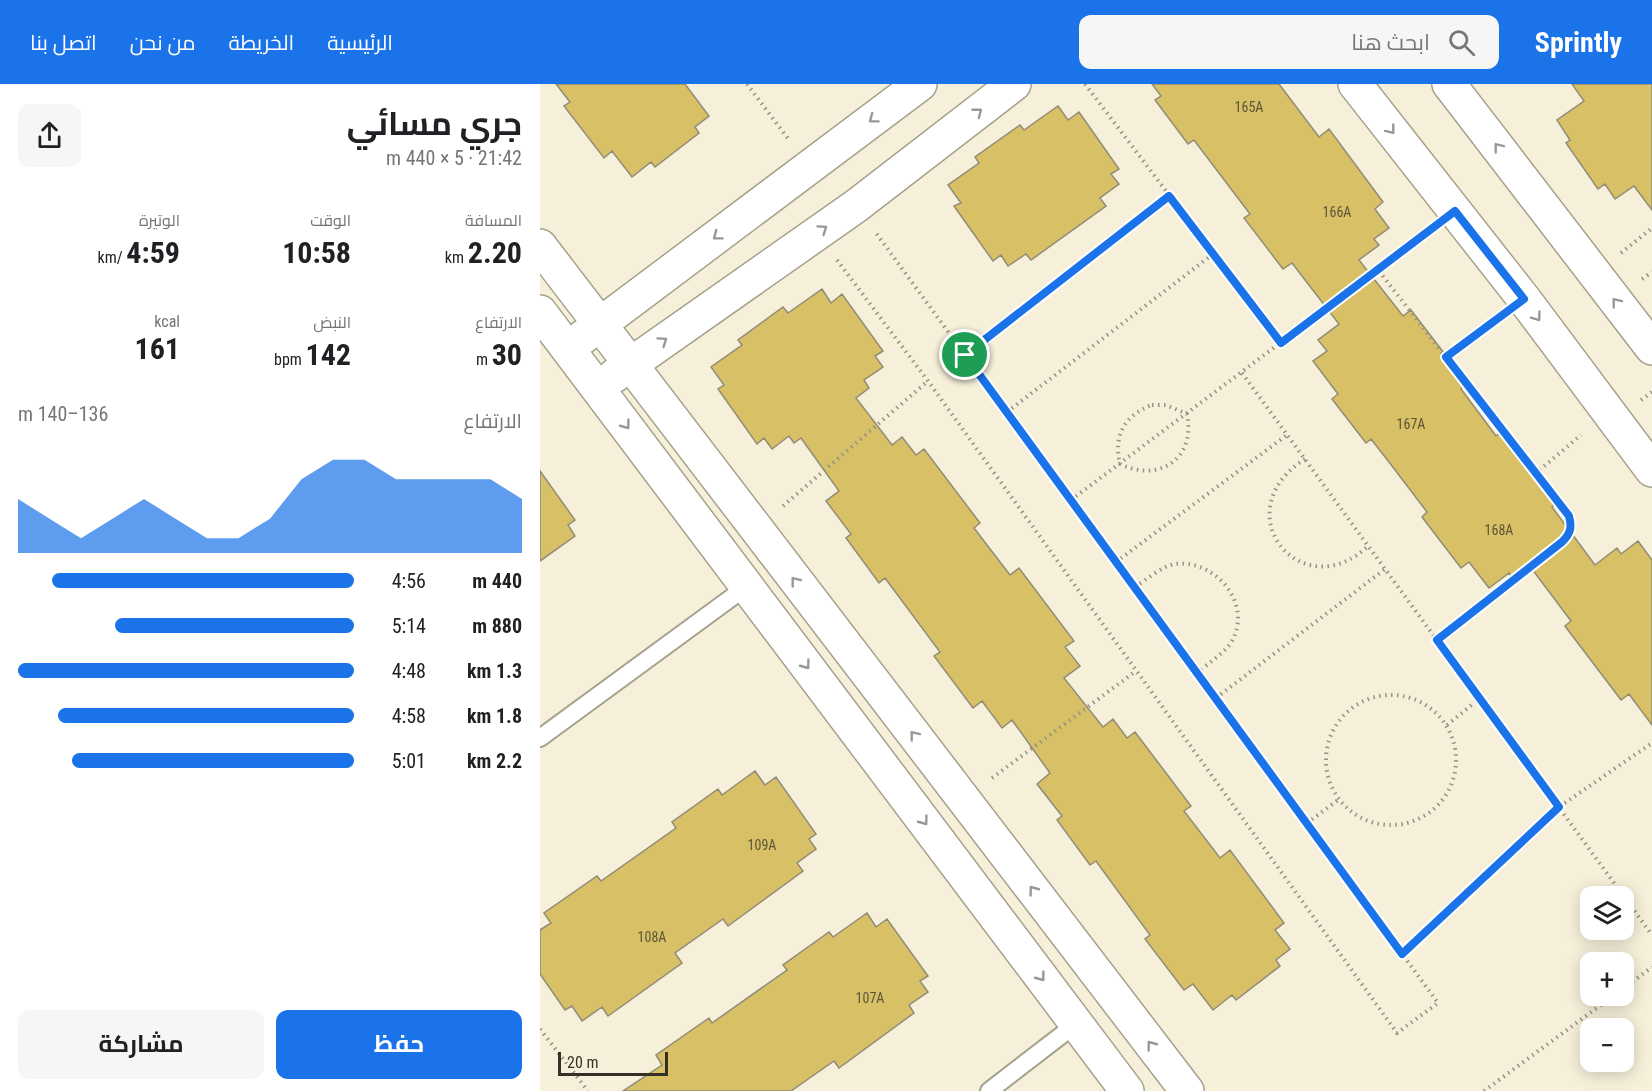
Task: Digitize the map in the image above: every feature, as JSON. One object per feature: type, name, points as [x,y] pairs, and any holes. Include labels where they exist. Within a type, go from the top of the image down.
[{"type":"street","points":[[568,348],[920,84]]},
{"type":"street","points":[[599,388],[856,206],[1014,84]]},
{"type":"street","points":[[1355,84],[1524,299],[1607,413],[1652,470]]},
{"type":"street","points":[[1449,84],[1652,348]]},
{"type":"street","points":[[540,246],[755,530],[1187,1091]]},
{"type":"street","points":[[540,312],[1127,1091]]},
{"type":"lane","points":[[540,738],[746,586]]},
{"type":"lane","points":[[989,1091],[1076,1024]]},
{"type":"path","points":[[747,84],[809,167]]},
{"type":"path","points":[[1085,84],[1281,343]]},
{"type":"path","points":[[965,355],[1169,196]]},
{"type":"path","points":[[817,233],[928,381],[1397,1033],[1438,1003],[856,206]]},
{"type":"path","points":[[1071,500],[1379,271],[1455,211]]},
{"type":"path","points":[[1007,412],[1213,254]]},
{"type":"path","points":[[1379,271],[1569,516],[1572,525],[1569,535],[1437,640]]},
{"type":"path","points":[[1446,357],[1524,299]]},
{"type":"path","points":[[1242,373],[1652,934]]},
{"type":"path","points":[[755,530],[928,381]]},
{"type":"path","points":[[1641,400],[1652,392]]},
{"type":"path","points":[[1120,464],[1117,443],[1128,418],[1152,405],[1166,405],[1187,414]]},
{"type":"path","points":[[1535,474],[1607,413]]},
{"type":"path","points":[[1120,464],[1145,472],[1167,466],[1176,459],[1188,439],[1187,414]]},
{"type":"path","points":[[1116,562],[1287,435]]},
{"type":"path","points":[[1305,459],[1286,473],[1273,490],[1269,518],[1280,545],[1302,562],[1329,567],[1356,557],[1368,546]]},
{"type":"path","points":[[1135,587],[1172,564],[1202,567],[1215,574],[1226,585],[1237,613],[1231,642],[1197,672]]},
{"type":"path","points":[[1215,698],[1385,569]]},
{"type":"path","points":[[963,799],[1136,671]]},
{"type":"path","points":[[1381,695],[1400,695],[1418,700],[1434,711],[1447,725],[1454,744],[1457,764],[1452,784],[1443,801],[1428,815],[1410,824],[1390,827],[1370,824],[1353,814],[1338,800],[1329,783],[1325,764],[1327,745],[1334,727],[1346,712],[1362,701],[1381,695]]},
{"type":"path","points":[[1447,725],[1479,699]]},
{"type":"path","points":[[1402,954],[1559,807],[1652,742]]},
{"type":"path","points":[[1307,823],[1338,800]]},
{"type":"path","points":[[1634,981],[1652,967]]},
{"type":"path","points":[[1484,1091],[1599,1006]]},
{"type":"path","points":[[540,1029],[588,1091]]},
{"type":"building","points":[[556,84],[685,84],[709,116],[695,127],[699,133],[655,167],[651,162],[632,177],[612,151],[604,158],[564,106],[570,102]]},
{"type":"building","points":[[1152,84],[1279,84],[1319,137],[1329,129],[1383,202],[1375,209],[1389,228],[1374,239],[1379,245],[1359,260],[1403,316],[1411,310],[1467,383],[1461,389],[1496,436],[1506,428],[1560,501],[1552,507],[1595,565],[1617,548],[1621,554],[1638,541],[1652,560],[1652,725],[1629,694],[1621,700],[1565,626],[1571,621],[1529,565],[1512,578],[1509,573],[1489,588],[1469,562],[1461,568],[1422,517],[1427,512],[1389,462],[1371,439],[1366,443],[1332,399],[1338,394],[1313,361],[1327,351],[1318,340],[1339,324],[1292,263],[1283,269],[1244,218],[1250,214],[1194,140],[1188,144],[1155,100],[1161,96]]},
{"type":"building","points":[[1572,84],[1652,84],[1652,210],[1634,186],[1615,199],[1605,184],[1598,189],[1566,143],[1570,140],[1557,120],[1584,101]]},
{"type":"building","points":[[1058,106],[1068,120],[1079,112],[1119,169],[1111,174],[1119,184],[1100,198],[1106,206],[1031,260],[1026,254],[1008,266],[1001,255],[993,261],[954,206],[961,203],[948,185],[979,163],[975,157],[1020,125],[1024,130]]},
{"type":"building","points":[[822,289],[831,303],[842,294],[883,351],[875,356],[883,367],[864,380],[869,388],[856,398],[892,445],[902,437],[916,455],[924,449],[980,523],[974,528],[1010,575],[1019,568],[1074,641],[1065,647],[1080,666],[1064,678],[1103,727],[1113,719],[1127,738],[1135,732],[1191,806],[1184,811],[1220,858],[1230,850],[1284,923],[1275,930],[1290,949],[1276,960],[1280,966],[1236,1000],[1232,995],[1213,1010],[1193,984],[1184,990],[1145,939],[1150,935],[1096,861],[1090,865],[1057,820],[1062,816],[1037,784],[1050,773],[1012,720],[1002,728],[982,701],[973,708],[934,656],[940,652],[885,578],[879,583],[846,538],[851,534],[826,501],[839,491],[801,438],[794,443],[789,436],[772,449],[764,438],[757,444],[718,389],[724,385],[711,367],[742,345],[738,340],[783,307],[788,313]]},
{"type":"building","points":[[540,471],[575,520],[568,525],[575,536],[540,561]]},
{"type":"building","points":[[755,771],[765,785],[776,777],[816,834],[809,839],[816,849],[797,863],[803,871],[728,926],[723,919],[675,953],[682,963],[608,1016],[602,1007],[582,1021],[572,1006],[565,1010],[540,974],[540,930],[551,923],[544,913],[597,876],[601,881],[676,828],[672,822],[718,789],[722,795]]},
{"type":"building","points":[[867,913],[876,927],[887,919],[928,976],[920,981],[928,992],[909,1005],[914,1013],[839,1068],[834,1061],[791,1091],[623,1091],[662,1065],[656,1055],[709,1018],[712,1023],[787,970],[783,965],[829,932],[833,937]]},
{"type":"route","points":[[1169,196],[1281,343],[1379,271],[1455,211],[1524,299],[1446,357],[1569,516],[1572,525],[1569,535],[1562,542],[1437,640],[1559,807],[1402,954],[965,355],[1169,196]]}]
